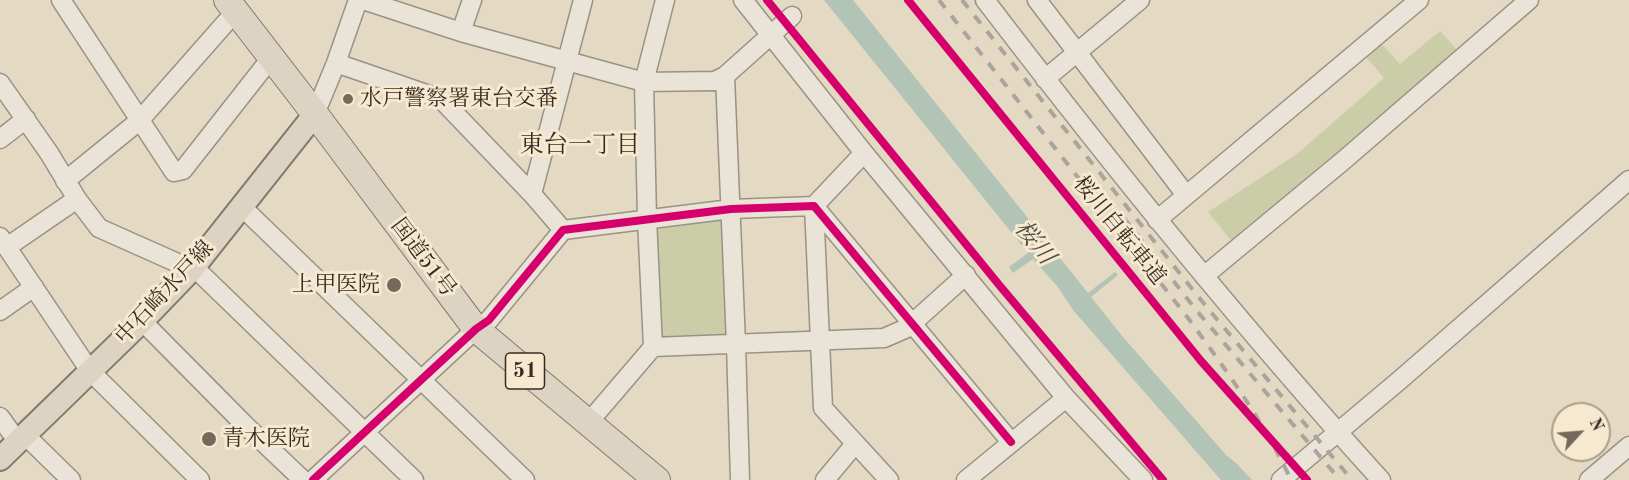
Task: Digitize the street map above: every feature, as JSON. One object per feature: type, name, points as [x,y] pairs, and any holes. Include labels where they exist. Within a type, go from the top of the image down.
[{"type":"highway","name":"国道51号","points":[[231,6],[476,329],[657,480]]},
{"type":"main road","name":"中石崎水戸線","points":[[0,459],[193,268],[315,114]]},
{"type":"street","points":[[61,0],[174,172],[183,170],[271,58]]},
{"type":"street","points":[[315,114],[358,0]]},
{"type":"street","points":[[363,0],[461,32],[644,82],[715,81],[725,76],[792,16]]},
{"type":"street","points":[[461,32],[472,0]]},
{"type":"street","points":[[532,194],[583,0]]},
{"type":"street","points":[[588,423],[653,347],[644,82],[665,0]]},
{"type":"street","points":[[743,0],[864,153],[1132,476]]},
{"type":"street","points":[[985,0],[1157,220],[1381,480]]},
{"type":"street","points":[[1037,0],[1186,195]]},
{"type":"street","points":[[1045,79],[1140,0]]},
{"type":"street","points":[[1157,220],[1419,0]]},
{"type":"street","points":[[1204,276],[1529,0]]},
{"type":"street","points":[[65,181],[139,121],[231,6]]},
{"type":"street","points":[[336,63],[441,99],[532,194],[563,230]]},
{"type":"street","points":[[725,76],[740,480]]},
{"type":"street","points":[[0,83],[26,119],[77,200],[99,228],[193,268],[207,279],[414,480]]},
{"type":"street","points":[[0,139],[26,119]]},
{"type":"street","points":[[313,480],[476,329],[489,320],[563,230],[731,209],[814,206],[864,153]]},
{"type":"street","points":[[1282,479],[1401,379],[1629,180]]},
{"type":"street","points":[[77,200],[3,242],[90,371],[200,480]]},
{"type":"street","points":[[814,206],[1011,442]]},
{"type":"street","points":[[814,206],[823,408],[889,480]]},
{"type":"street","points":[[242,207],[525,480]]},
{"type":"street","points":[[653,347],[884,338],[907,328],[966,275]]},
{"type":"street","points":[[0,311],[34,287]]},
{"type":"street","points":[[142,321],[303,480]]},
{"type":"street","points":[[966,480],[1066,398]]},
{"type":"street","points":[[0,417],[21,439],[71,480]]},
{"type":"street","points":[[825,480],[855,444]]},
{"type":"street","points":[[1589,480],[1629,446]]},
{"type":"green space","points":[[1440,31],[1459,52],[1234,244],[1208,212],[1297,154],[1384,78],[1362,52],[1378,40],[1400,64]]},
{"type":"green space","points":[[719,216],[722,219],[730,338],[665,339],[660,335],[655,227]]},
{"type":"water","name":"桜川","points":[[824,0],[853,0],[1088,293],[1115,272],[1118,275],[1091,297],[1226,455],[1252,480],[1221,480],[1073,310],[1058,287],[1033,259],[1013,273],[1009,267],[1028,253]]},
{"type":"railway","points":[[939,0],[1188,318],[1257,417],[1291,480]]},
{"type":"railway","points":[[962,0],[1205,305],[1352,480]]},
{"type":"railway","points":[[1124,218],[1197,311],[1340,480]]},
{"type":"cycle path","points":[[767,0],[1000,286],[1163,480]]},
{"type":"cycle path","name":"桜川自転車道","points":[[908,0],[1201,361],[1307,480]]},
{"type":"cycle path","points":[[313,480],[476,329],[489,320],[563,230],[731,209],[814,206],[1011,442]]},
{"type":"place","name":"水戸警察署東台交番","points":[[348,99]]},
{"type":"place","name":"上甲医院","points":[[394,285]]},
{"type":"place","name":"青木医院","points":[[209,439]]},
{"type":"district","name":"東台一丁目","points":[[580,146]]}]
